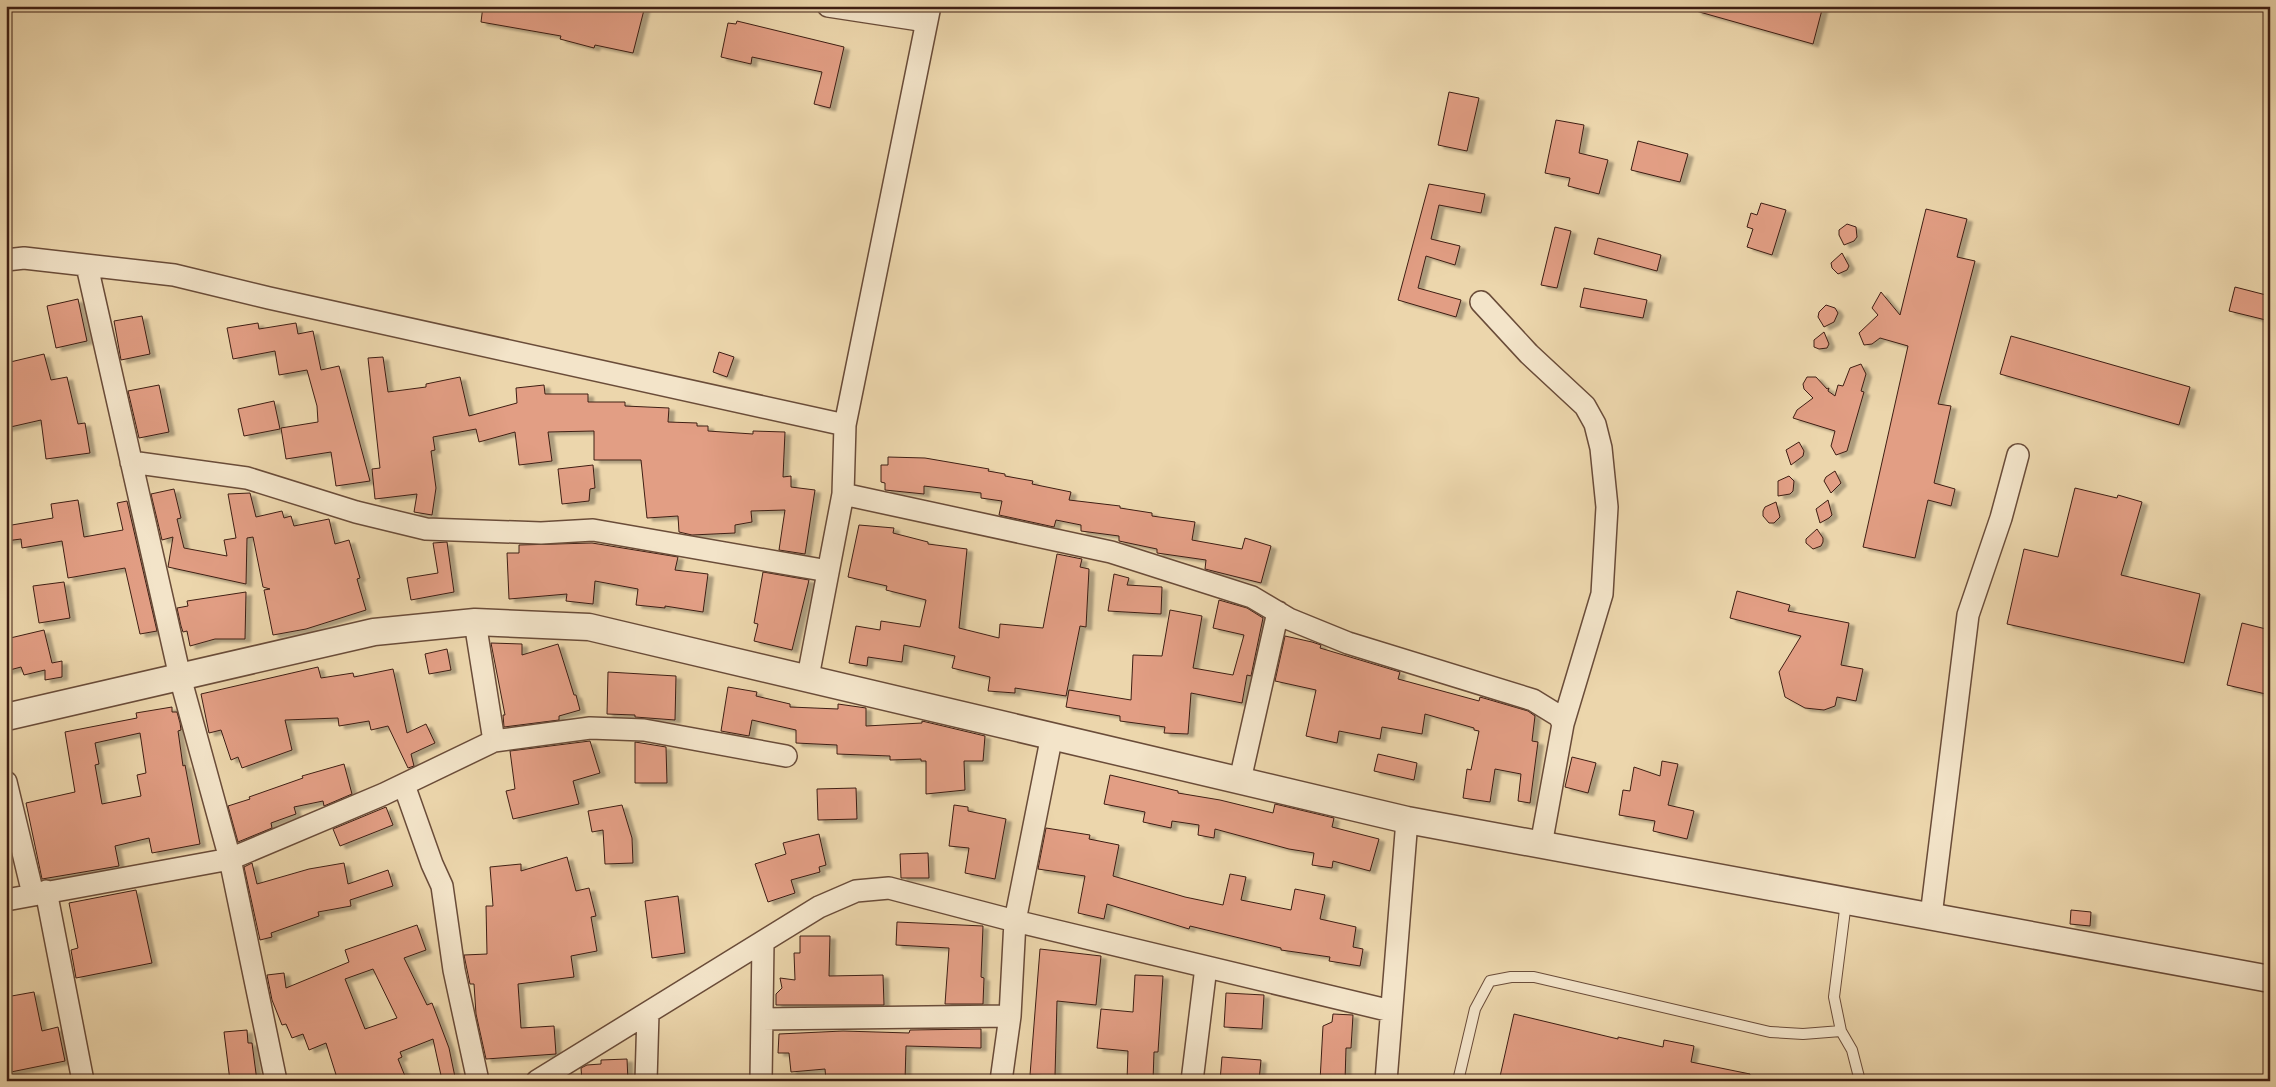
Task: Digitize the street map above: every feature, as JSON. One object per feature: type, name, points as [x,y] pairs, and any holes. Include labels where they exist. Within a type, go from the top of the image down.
[{"type":"street","points":[[808,677],[843,494],[845,425],[928,14],[828,6]]},
{"type":"street","points":[[6,260],[24,258],[174,275],[845,425]]},
{"type":"street","points":[[87,266],[180,677],[230,859],[276,1081]]},
{"type":"street","points":[[1481,302],[1528,354],[1585,406],[1595,424],[1601,448],[1607,507],[1602,594],[1563,724],[1541,845]]},
{"type":"street","points":[[1932,916],[1968,615],[2001,518],[2018,455]]},
{"type":"street","points":[[131,462],[247,478],[356,512],[426,529],[541,534],[593,530],[828,571]]},
{"type":"street","points":[[843,494],[1111,552],[1252,597],[1278,612],[1348,643],[1533,700],[1559,716],[1563,724]]},
{"type":"street","points":[[1240,780],[1278,612]]},
{"type":"street","points":[[6,717],[374,632],[475,622],[589,626],[1407,820],[2270,979]]},
{"type":"street","points":[[475,622],[494,741]]},
{"type":"street","points":[[6,900],[230,859],[404,785],[494,741],[590,728],[644,730],[786,756]]},
{"type":"street","points":[[1001,1081],[1010,1016],[1015,921],[1052,735]]},
{"type":"street","points":[[6,782],[40,893],[83,1081]]},
{"type":"street","points":[[404,785],[432,864],[442,886],[454,970],[478,1081]]},
{"type":"street","points":[[1386,1081],[1407,820]]},
{"type":"street","points":[[537,1081],[820,907],[856,892],[889,888],[1015,921],[1391,1011]]},
{"type":"street","points":[[761,1081],[763,942]]},
{"type":"street","points":[[1192,1081],[1206,967]]},
{"type":"street","points":[[646,1081],[648,1012]]},
{"type":"street","points":[[762,1019],[1010,1016]]},
{"type":"lane","points":[[1847,901],[1834,997],[1841,1031],[1852,1050],[1860,1081]]},
{"type":"lane","points":[[1458,1081],[1475,1009],[1490,981],[1511,977],[1534,977],[1770,1032],[1803,1034],[1841,1031]]},
{"type":"building","points":[[483,6],[549,6],[572,10],[573,6],[645,6],[633,53],[595,45],[594,48],[560,39],[561,36],[481,22]]},
{"type":"building","points":[[1697,6],[1823,6],[1813,44],[1696,11]]},
{"type":"building","points":[[737,21],[844,47],[830,108],[814,104],[822,72],[752,57],[751,64],[721,57],[728,23],[736,24]]},
{"type":"building","points":[[1449,92],[1479,98],[1467,151],[1438,145]]},
{"type":"building","points":[[1556,120],[1584,125],[1579,153],[1608,160],[1599,194],[1568,186],[1570,178],[1545,173]]},
{"type":"building","points":[[1638,141],[1688,154],[1680,182],[1631,170]]},
{"type":"building","points":[[1429,184],[1485,194],[1481,213],[1439,205],[1431,239],[1460,246],[1455,265],[1426,256],[1418,288],[1461,300],[1456,317],[1398,300]]},
{"type":"building","points":[[1761,203],[1786,210],[1772,255],[1747,247],[1753,229],[1747,227],[1751,213],[1757,215]]},
{"type":"building","points":[[1926,209],[1967,219],[1957,257],[1975,261],[1938,404],[1951,406],[1934,483],[1955,489],[1951,506],[1928,500],[1915,558],[1863,547],[1908,346],[1880,338],[1872,344],[1864,345],[1859,333],[1878,315],[1872,308],[1881,292],[1900,315]]},
{"type":"building","points":[[1847,224],[1856,227],[1857,237],[1854,241],[1844,245],[1839,235],[1839,230]]},
{"type":"building","points":[[1555,227],[1571,231],[1557,288],[1541,285]]},
{"type":"building","points":[[1598,238],[1661,255],[1657,271],[1594,254]]},
{"type":"building","points":[[1842,253],[1849,266],[1847,270],[1838,274],[1832,268],[1831,263]]},
{"type":"building","points":[[2235,287],[2270,296],[2270,321],[2229,311]]},
{"type":"building","points":[[1584,288],[1647,300],[1643,318],[1580,307]]},
{"type":"building","points":[[78,299],[87,341],[56,348],[47,306]]},
{"type":"building","points":[[1826,305],[1835,308],[1838,313],[1834,322],[1824,327],[1818,317],[1819,312]]},
{"type":"building","points":[[142,316],[150,354],[121,360],[114,321]]},
{"type":"building","points":[[258,323],[259,329],[296,323],[298,334],[313,331],[321,370],[339,366],[370,481],[336,486],[331,452],[286,459],[281,428],[318,422],[317,406],[307,370],[279,375],[275,351],[233,359],[227,328]]},
{"type":"building","points":[[1824,332],[1829,344],[1827,348],[1819,349],[1814,347],[1814,340]]},
{"type":"building","points":[[2011,336],[2190,387],[2179,425],[2000,374]]},
{"type":"building","points":[[719,352],[734,357],[727,377],[713,372]]},
{"type":"building","points":[[44,354],[51,380],[67,377],[78,424],[85,423],[90,453],[46,459],[41,420],[6,428],[6,363]]},
{"type":"building","points":[[383,357],[388,392],[426,387],[426,384],[460,377],[469,416],[517,403],[516,388],[544,385],[545,394],[588,394],[588,402],[625,402],[625,406],[669,408],[668,422],[697,423],[697,426],[708,426],[708,431],[753,434],[753,431],[785,432],[783,477],[791,476],[791,487],[815,490],[805,554],[779,550],[785,510],[751,511],[752,522],[735,525],[735,533],[692,535],[679,532],[678,516],[647,518],[641,460],[594,460],[594,431],[548,432],[552,461],[519,465],[515,432],[479,442],[476,429],[433,437],[435,450],[431,451],[436,488],[432,515],[414,512],[417,494],[375,499],[372,469],[380,468],[368,358]]},
{"type":"building","points":[[1861,364],[1866,374],[1861,391],[1864,392],[1847,451],[1836,455],[1831,446],[1835,431],[1793,418],[1797,410],[1813,398],[1804,389],[1803,384],[1807,377],[1816,377],[1835,396],[1838,385],[1843,386],[1850,368]]},
{"type":"building","points":[[159,385],[169,432],[139,438],[128,391]]},
{"type":"building","points":[[274,401],[280,429],[244,436],[238,409]]},
{"type":"building","points":[[1799,442],[1804,451],[1803,456],[1791,465],[1786,450]]},
{"type":"building","points":[[888,457],[925,458],[989,469],[988,471],[1005,474],[1005,476],[1033,481],[1032,484],[1071,492],[1069,500],[1120,506],[1120,508],[1152,513],[1152,516],[1195,522],[1192,540],[1242,549],[1245,538],[1271,546],[1261,583],[1205,569],[1206,560],[1157,553],[1157,549],[1119,541],[1119,536],[1081,531],[1081,525],[1056,520],[1054,527],[999,515],[1002,501],[981,498],[981,493],[924,486],[924,494],[885,490],[885,483],[881,482],[881,465],[888,465]]},
{"type":"building","points":[[593,465],[595,488],[590,489],[589,501],[562,504],[558,469]]},
{"type":"building","points":[[1835,471],[1841,483],[1831,493],[1824,481],[1826,477]]},
{"type":"building","points":[[1789,476],[1794,481],[1793,491],[1790,494],[1778,496],[1778,481]]},
{"type":"building","points":[[2075,488],[2117,498],[2118,495],[2142,502],[2121,575],[2200,594],[2184,663],[2007,624],[2024,549],[2058,557]]},
{"type":"building","points":[[174,489],[181,518],[177,519],[184,548],[227,556],[224,540],[236,538],[228,494],[250,493],[256,517],[282,511],[284,518],[291,516],[294,526],[329,519],[335,544],[349,540],[360,578],[357,579],[366,610],[306,629],[273,635],[264,590],[270,589],[263,587],[253,537],[247,538],[246,584],[168,567],[173,537],[162,540],[151,494]]},
{"type":"building","points":[[78,500],[84,537],[123,530],[117,503],[127,501],[157,631],[140,634],[125,568],[68,578],[62,541],[22,548],[21,539],[6,541],[6,526],[53,518],[51,504]]},
{"type":"building","points":[[1828,500],[1832,515],[1820,523],[1816,509]]},
{"type":"building","points":[[1776,502],[1780,517],[1774,523],[1769,523],[1763,516],[1763,511],[1765,507]]},
{"type":"building","points":[[859,525],[894,528],[893,533],[928,542],[928,544],[967,549],[959,628],[999,638],[1000,624],[1043,628],[1057,554],[1082,559],[1080,567],[1089,569],[1086,627],[1080,626],[1066,696],[1015,688],[1015,693],[988,691],[990,677],[952,668],[955,656],[904,645],[902,662],[868,657],[867,666],[849,663],[856,626],[880,630],[881,621],[920,627],[926,600],[886,590],[887,586],[848,577]]},
{"type":"building","points":[[1817,529],[1823,538],[1823,542],[1821,546],[1813,549],[1806,543],[1806,539]]},
{"type":"building","points":[[447,542],[454,592],[411,600],[407,578],[438,573],[433,543]]},
{"type":"building","points":[[592,543],[678,557],[675,570],[708,574],[703,612],[665,606],[665,608],[636,605],[638,589],[595,581],[593,604],[566,601],[567,594],[509,599],[507,553],[519,553],[519,545]]},
{"type":"building","points":[[763,572],[809,580],[792,650],[754,641],[758,624],[754,623]]},
{"type":"building","points":[[1114,574],[1129,578],[1127,585],[1162,587],[1161,614],[1108,611]]},
{"type":"building","points":[[64,582],[70,618],[39,623],[33,586]]},
{"type":"building","points":[[1737,591],[1790,605],[1788,611],[1849,623],[1841,665],[1863,669],[1856,701],[1837,697],[1835,706],[1824,710],[1805,708],[1785,697],[1779,672],[1801,636],[1730,618]]},
{"type":"building","points":[[246,592],[245,639],[215,639],[190,646],[187,631],[183,632],[177,608],[188,606],[187,601]]},
{"type":"building","points":[[1219,600],[1247,608],[1263,618],[1251,676],[1247,675],[1242,703],[1191,693],[1188,734],[1164,733],[1165,727],[1120,721],[1120,716],[1066,707],[1069,690],[1131,700],[1133,655],[1162,656],[1170,610],[1202,616],[1193,668],[1233,675],[1244,635],[1213,628]]},
{"type":"building","points":[[2242,623],[2270,630],[2270,695],[2227,685]]},
{"type":"building","points":[[44,630],[52,663],[62,661],[62,677],[45,680],[45,670],[24,675],[21,667],[6,671],[6,639]]},
{"type":"building","points":[[1285,636],[1312,642],[1321,645],[1320,648],[1400,672],[1398,679],[1479,701],[1480,697],[1528,711],[1535,716],[1532,741],[1538,742],[1530,803],[1518,801],[1521,774],[1495,769],[1490,802],[1463,798],[1467,769],[1471,770],[1479,731],[1474,730],[1474,728],[1425,714],[1422,734],[1382,727],[1380,739],[1339,731],[1337,743],[1306,736],[1316,690],[1275,681]]},
{"type":"building","points":[[491,643],[522,644],[522,655],[558,644],[580,710],[559,716],[559,720],[504,727],[503,715],[505,715]]},
{"type":"building","points":[[447,649],[451,670],[429,674],[425,654]]},
{"type":"building","points":[[318,667],[321,678],[353,673],[354,677],[393,669],[407,733],[426,724],[435,743],[411,754],[414,766],[408,768],[388,726],[371,730],[369,721],[339,726],[338,718],[285,720],[292,750],[242,768],[238,757],[231,760],[221,730],[209,733],[201,694]]},
{"type":"building","points":[[608,672],[676,676],[675,720],[607,714]]},
{"type":"building","points":[[728,687],[757,692],[756,696],[790,704],[790,707],[838,709],[838,704],[866,708],[866,726],[922,723],[922,721],[985,736],[983,761],[964,761],[965,790],[926,794],[926,761],[921,761],[921,759],[890,760],[890,756],[837,754],[837,745],[796,743],[796,730],[752,720],[749,736],[721,731]]},
{"type":"building","points":[[172,707],[172,712],[177,712],[181,730],[178,731],[183,766],[185,765],[200,844],[152,853],[149,838],[115,846],[119,866],[42,879],[26,803],[75,792],[65,732],[137,718],[136,713]],"holes":[[[140,733],[146,773],[137,775],[141,796],[102,804],[95,765],[99,764],[95,743]]]},
{"type":"building","points":[[590,741],[600,773],[573,781],[579,804],[513,819],[506,791],[515,789],[510,751]]},
{"type":"building","points":[[635,742],[666,747],[667,783],[635,783]]},
{"type":"building","points":[[1378,754],[1417,763],[1414,780],[1374,771]]},
{"type":"building","points":[[1572,757],[1596,763],[1588,793],[1565,787]]},
{"type":"building","points":[[1662,761],[1678,764],[1668,805],[1694,811],[1687,839],[1653,831],[1655,821],[1619,815],[1623,790],[1630,791],[1634,767],[1660,776]]},
{"type":"building","points":[[344,764],[352,794],[324,806],[323,801],[294,807],[296,814],[271,823],[272,828],[238,842],[228,806],[303,778],[302,776]]},
{"type":"building","points":[[1110,775],[1178,791],[1178,793],[1220,800],[1273,813],[1275,804],[1334,818],[1332,827],[1379,839],[1370,871],[1333,861],[1332,868],[1312,865],[1314,853],[1289,849],[1215,829],[1214,838],[1198,835],[1199,825],[1172,821],[1171,828],[1143,822],[1145,812],[1104,804]]},
{"type":"building","points":[[856,788],[857,819],[818,820],[817,789]]},
{"type":"building","points":[[622,805],[632,838],[633,863],[605,864],[603,830],[592,832],[588,811]]},
{"type":"building","points":[[954,805],[968,807],[968,811],[1006,819],[995,879],[965,873],[969,848],[949,846]]},
{"type":"building","points":[[386,807],[393,825],[340,846],[333,829]]},
{"type":"building","points":[[1046,828],[1090,835],[1089,839],[1119,845],[1113,876],[1185,897],[1223,905],[1230,874],[1246,877],[1241,900],[1291,910],[1295,889],[1325,895],[1320,919],[1356,927],[1353,947],[1363,949],[1360,966],[1329,961],[1330,957],[1281,950],[1281,948],[1190,926],[1189,929],[1107,904],[1104,919],[1078,913],[1085,876],[1038,869]]},
{"type":"building","points":[[819,834],[826,865],[819,867],[820,872],[791,880],[795,893],[768,902],[755,864],[786,854],[783,843]]},
{"type":"building","points":[[928,853],[929,878],[901,878],[900,854]]},
{"type":"building","points":[[567,857],[576,891],[589,888],[596,916],[591,917],[597,951],[571,956],[574,977],[518,984],[521,1028],[554,1026],[556,1054],[486,1059],[476,1014],[474,984],[470,984],[464,955],[487,954],[486,906],[493,906],[490,867],[521,864],[521,871]]},
{"type":"building","points":[[252,863],[257,884],[309,869],[344,863],[348,884],[388,870],[393,886],[350,900],[351,906],[318,912],[319,916],[271,933],[272,937],[260,940],[244,867]]},
{"type":"building","points":[[136,890],[152,963],[76,978],[71,950],[78,948],[69,903]]},
{"type":"building","points":[[678,896],[685,953],[652,958],[645,901]]},
{"type":"building","points":[[2071,910],[2091,912],[2090,926],[2070,924]]},
{"type":"building","points":[[897,922],[983,926],[981,977],[984,978],[983,1004],[945,1004],[949,948],[896,945]]},
{"type":"building","points":[[417,925],[426,950],[404,958],[427,1005],[432,1003],[449,1048],[455,1077],[442,1080],[433,1039],[400,1052],[402,1057],[398,1059],[407,1081],[338,1081],[326,1043],[309,1050],[303,1034],[292,1038],[286,1024],[282,1025],[272,1000],[267,975],[284,973],[286,988],[349,962],[345,950]],"holes":[[[373,969],[397,1018],[365,1029],[345,979]]]},
{"type":"building","points":[[800,936],[830,936],[829,976],[883,975],[884,1005],[776,1005],[776,994],[782,988],[780,978],[795,980],[794,953],[800,953]]},
{"type":"building","points":[[1040,949],[1101,956],[1096,1005],[1057,1001],[1055,1076],[1030,1075]]},
{"type":"building","points":[[1135,975],[1163,976],[1158,1052],[1154,1052],[1153,1081],[1127,1080],[1128,1051],[1097,1048],[1101,1009],[1133,1012]]},
{"type":"building","points":[[34,992],[42,1031],[58,1027],[65,1061],[6,1073],[6,997]]},
{"type":"building","points":[[1226,993],[1264,995],[1262,1029],[1224,1027]]},
{"type":"building","points":[[1333,1014],[1353,1015],[1351,1048],[1346,1048],[1345,1081],[1320,1081],[1323,1026],[1332,1022]]},
{"type":"building","points":[[1514,1014],[1618,1039],[1618,1037],[1663,1047],[1664,1040],[1694,1046],[1691,1062],[1750,1074],[1749,1081],[1499,1081]]},
{"type":"building","points":[[981,1029],[981,1048],[906,1046],[905,1081],[826,1081],[825,1069],[791,1072],[789,1053],[778,1053],[779,1034],[843,1031],[909,1033],[910,1030]]},
{"type":"building","points":[[247,1030],[248,1043],[252,1043],[257,1081],[230,1081],[224,1032]]},
{"type":"building","points":[[1222,1057],[1261,1060],[1259,1081],[1220,1081]]},
{"type":"building","points":[[627,1059],[628,1081],[582,1081],[581,1068],[587,1065],[601,1064],[601,1060]]}]
